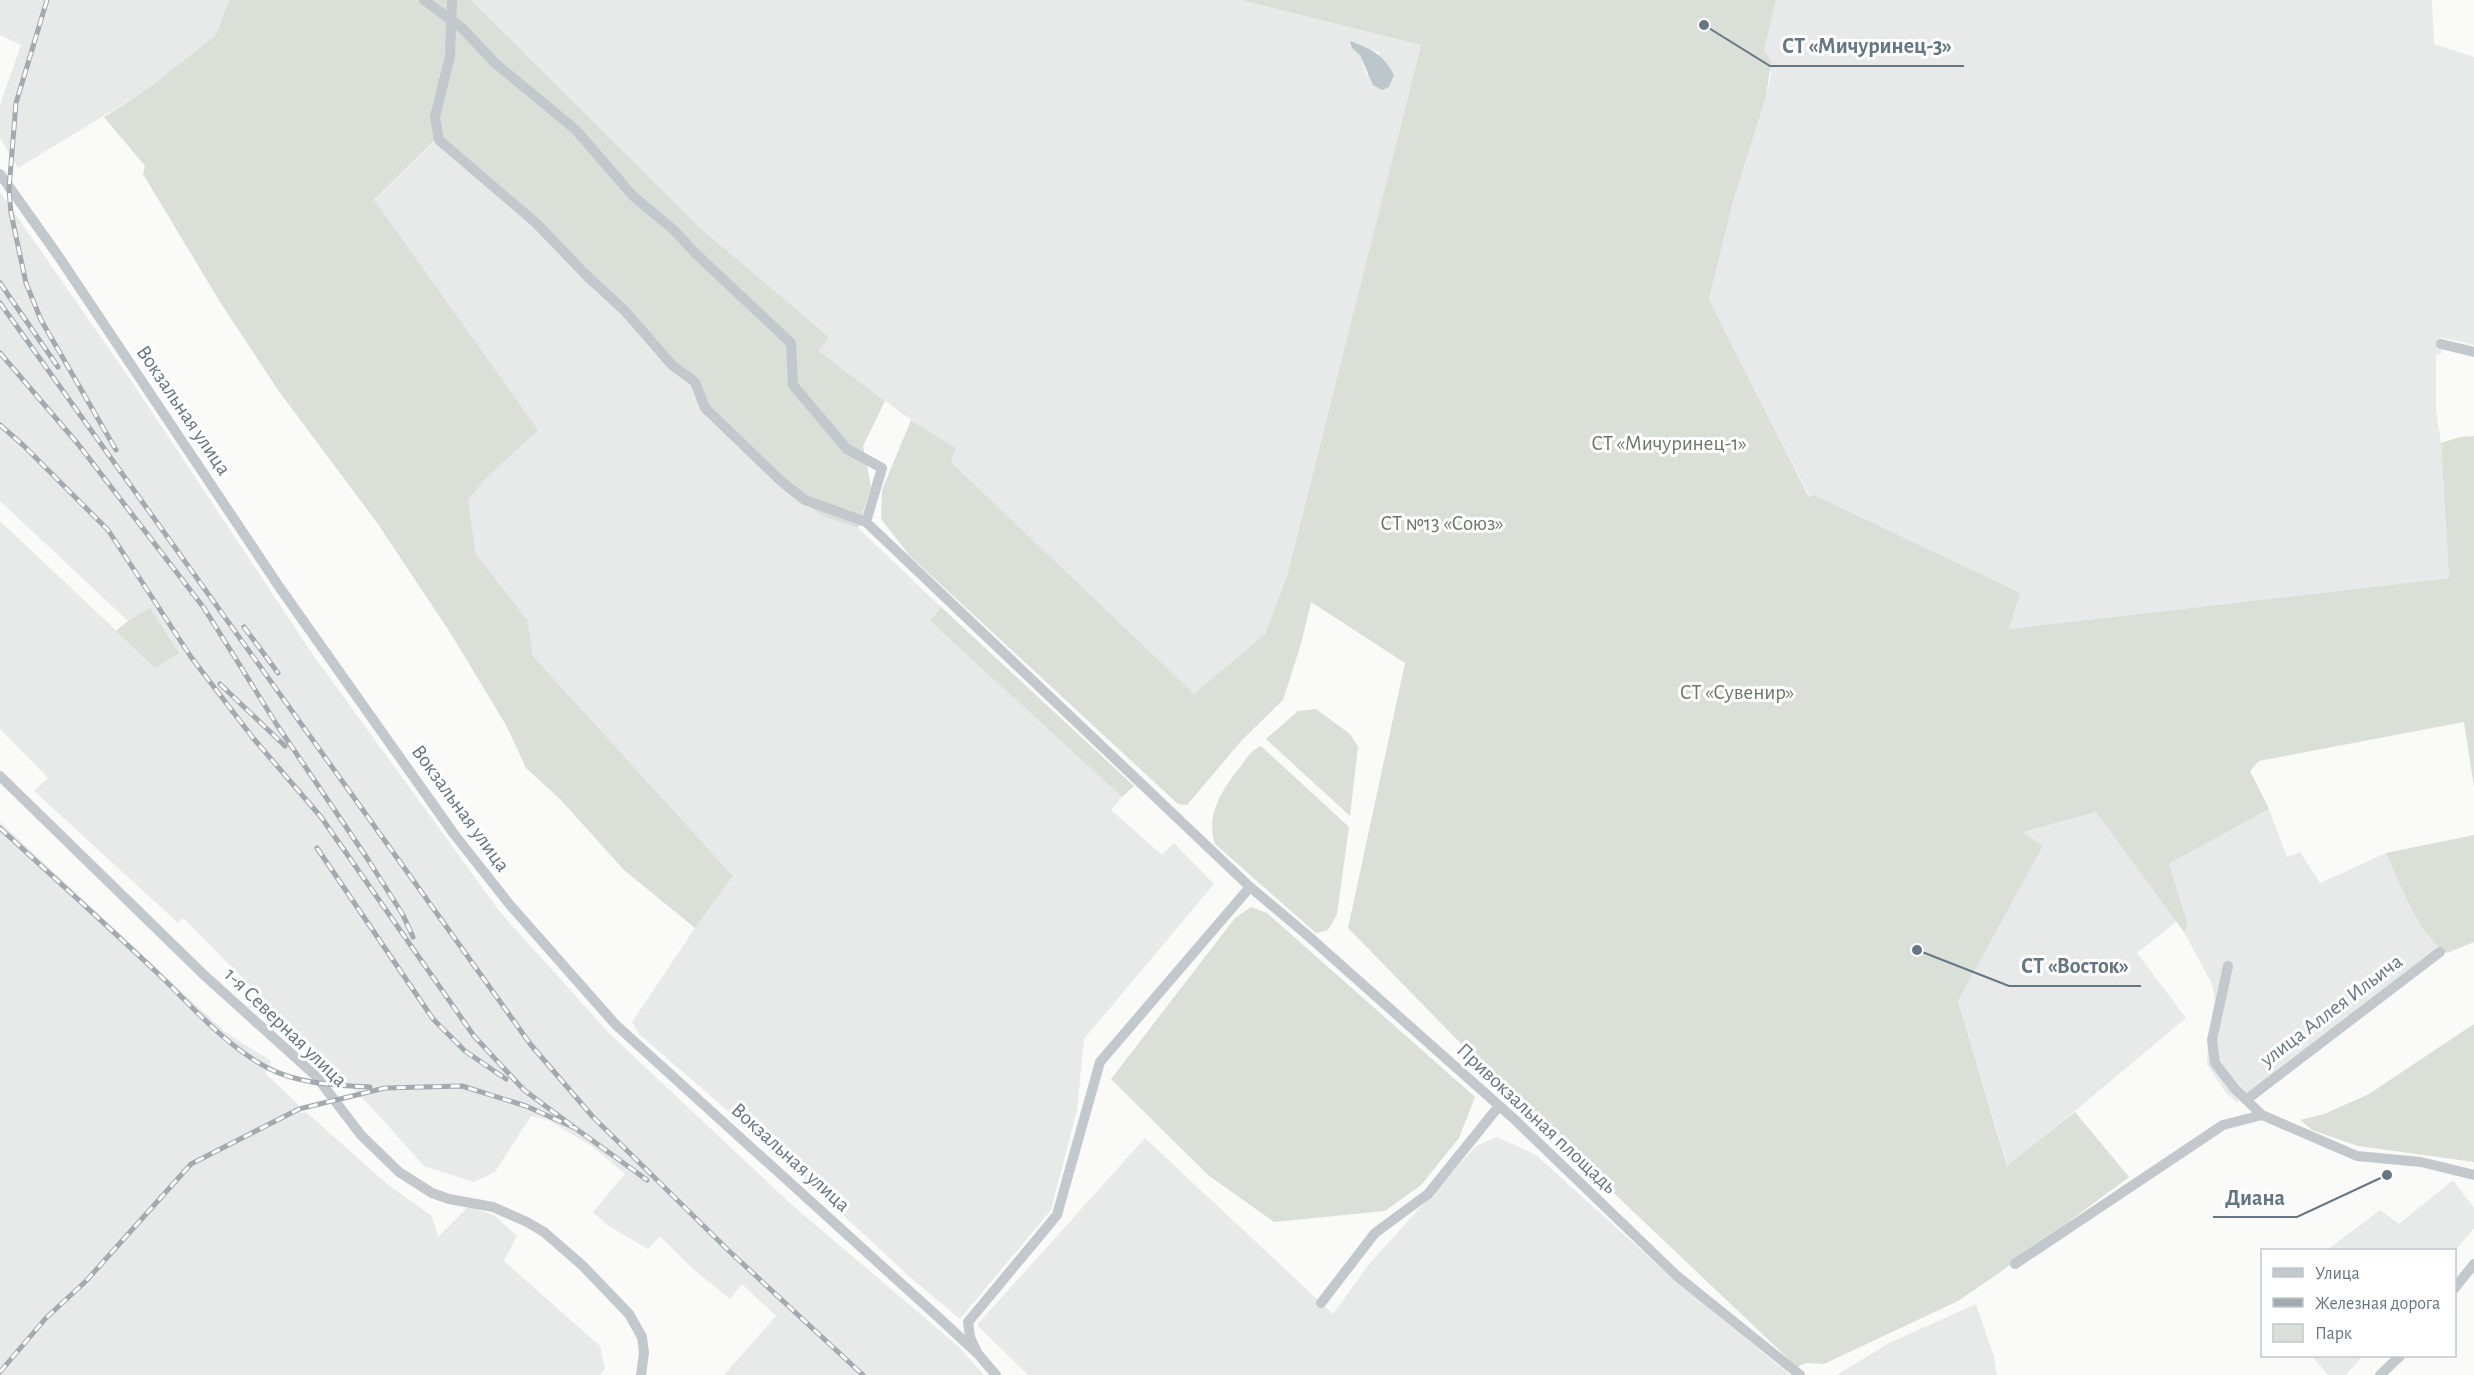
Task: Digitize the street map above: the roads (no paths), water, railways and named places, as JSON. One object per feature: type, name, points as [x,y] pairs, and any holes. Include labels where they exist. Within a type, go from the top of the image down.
[{"type":"street","points":[[423,0],[451,20],[462,28],[495,63],[576,130],[633,196],[675,231],[694,252],[791,343],[793,385],[848,448],[882,468],[866,522],[806,500],[782,482],[705,408],[695,382],[672,365],[625,311],[587,276],[536,223],[438,141],[435,117],[450,56],[451,20],[452,0]]},
{"type":"street","name":"Вокзальная улица","points":[[0,174],[280,588],[454,834],[510,905],[616,1025],[978,1354],[996,1375]]},
{"type":"street","points":[[2441,344],[2474,352]]},
{"type":"street","name":"Привокзальная площадь","points":[[866,522],[1250,887],[1306,934],[1498,1106],[1677,1276],[1800,1375]]},
{"type":"street","name":"1-я Северная улица","points":[[0,776],[204,975],[316,1076],[361,1135],[399,1172],[432,1193],[449,1199],[493,1207],[527,1222],[544,1232],[583,1266],[628,1314],[642,1337],[644,1353],[641,1375]]},
{"type":"street","points":[[978,1354],[970,1337],[968,1322],[1057,1215],[1100,1062],[1250,887]]},
{"type":"street","name":"улица Аллея Ильича","points":[[2246,1100],[2440,952]]},
{"type":"street","points":[[2228,966],[2212,1040],[2215,1063],[2235,1089],[2262,1114],[2357,1156],[2421,1162],[2474,1175]]},
{"type":"street","points":[[1321,1303],[1375,1233],[1428,1194],[1498,1106]]},
{"type":"street","points":[[2015,1264],[2223,1125],[2262,1114]]},
{"type":"street","points":[[2456,1286],[2474,1264]]},
{"type":"street","points":[[2380,1375],[2399,1357]]},
{"type":"railway","points":[[47,0],[16,103],[9,189],[11,213],[26,283],[41,320],[116,450]]},
{"type":"railway","points":[[0,283],[58,367]]},
{"type":"railway","points":[[0,303],[531,1045],[593,1117],[729,1251],[863,1375]]},
{"type":"railway","points":[[0,353],[78,444],[204,608],[277,725],[367,858],[403,915],[413,937]]},
{"type":"railway","points":[[0,425],[108,530],[191,657],[253,738],[321,817],[474,1036],[524,1090],[575,1128]]},
{"type":"railway","points":[[244,627],[278,673]]},
{"type":"railway","points":[[220,684],[285,746]]},
{"type":"railway","points":[[0,828],[151,967],[206,1021],[251,1058],[268,1068],[292,1077],[318,1083],[370,1087]]},
{"type":"railway","points":[[317,848],[433,1019],[465,1051],[506,1079]]},
{"type":"railway","points":[[0,1372],[46,1318],[86,1281],[191,1164],[299,1109],[385,1088],[462,1086],[526,1106],[575,1128],[647,1180]]},
{"type":"place","name":"СТ «Мичуринец-3»","points":[[1704,25]]},
{"type":"place","name":"СТ «Восток»","points":[[1917,950]]},
{"type":"place","name":"Диана","points":[[2387,1175]]},
{"type":"park label","name":"СТ «Мичуринец-1»","points":[[1669,443]]},
{"type":"park label","name":"СТ №13 «Союз»","points":[[1442,523]]},
{"type":"park label","name":"СТ «Сувенир»","points":[[1737,692]]}]
